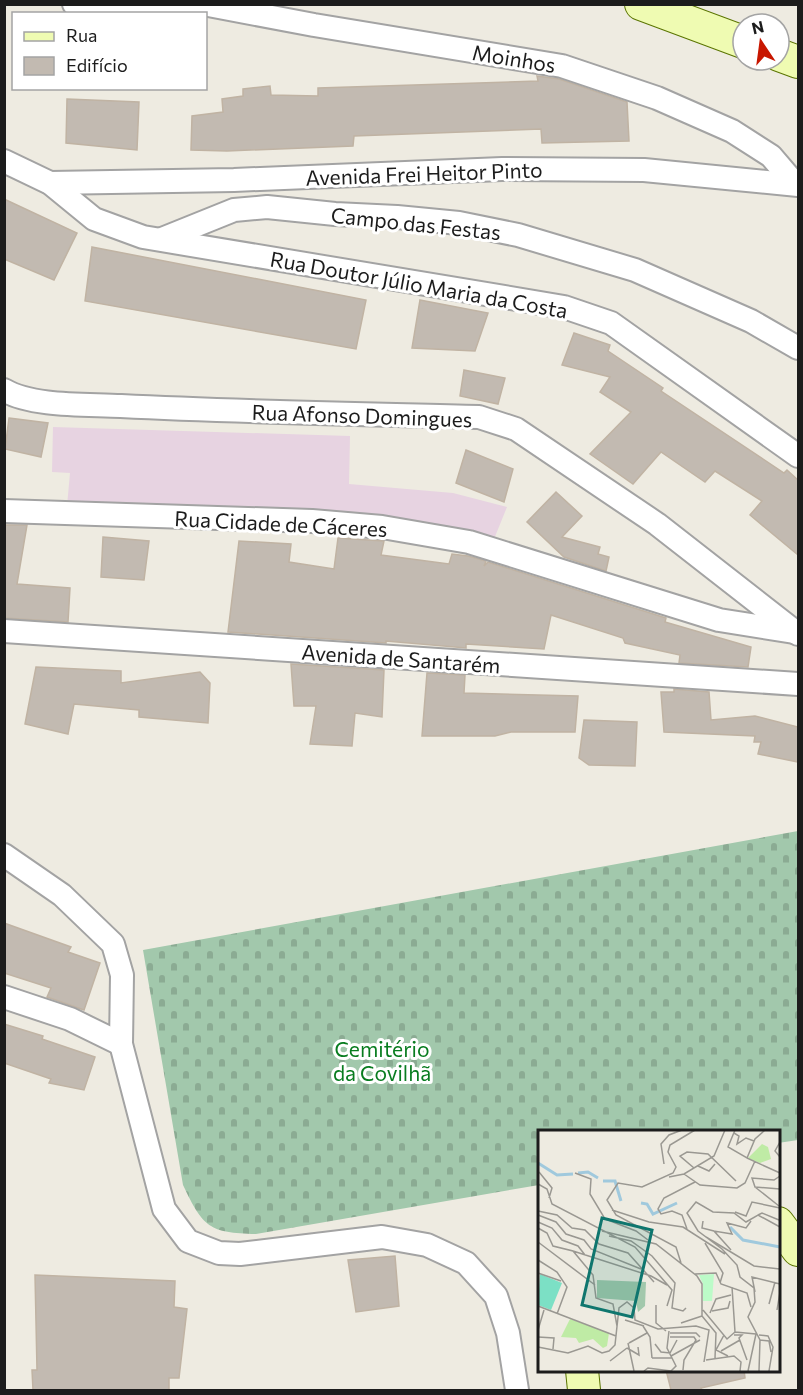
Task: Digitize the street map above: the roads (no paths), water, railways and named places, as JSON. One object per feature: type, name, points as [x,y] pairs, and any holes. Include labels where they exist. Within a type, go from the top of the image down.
[{"type":"street","points":[[74,4],[95,10],[195,4]]},
{"type":"street","name":"Moinhos","points":[[203,4],[325,27],[562,66],[657,98],[732,131],[771,156],[797,184]]},
{"type":"street","points":[[641,4],[731,38]]},
{"type":"street","points":[[4,161],[50,183]]},
{"type":"street","name":"Avenida Frei Heitor Pinto","points":[[50,183],[234,180],[502,169],[644,170],[797,184]]},
{"type":"street","name":"Rua Doutor Júlio Maria da Costa","points":[[50,183],[94,219],[143,237],[564,307],[611,323],[798,456]]},
{"type":"street","name":"Campo das Festas","points":[[161,240],[234,210],[267,207],[459,224],[519,235],[635,270],[751,321],[798,348]]},
{"type":"street","name":"Rua Afonso Domingues","points":[[4,390],[13,395],[40,401],[185,409],[479,417],[516,429],[648,518],[797,633]]},
{"type":"street","name":"Rua Cidade de Cáceres","points":[[4,511],[312,521],[382,527],[469,542],[719,620],[797,633]]},
{"type":"street","name":"Avenida de Santarém","points":[[4,631],[798,684]]},
{"type":"street","points":[[4,855],[62,895],[113,944],[122,975],[122,1044],[164,1209],[188,1241],[219,1253],[240,1254],[382,1237],[427,1245],[466,1263],[496,1296],[508,1333],[517,1390]]},
{"type":"street","points":[[4,997],[69,1019],[122,1044]]},
{"type":"street","points":[[779,1226],[798,1250]]},
{"type":"street","points":[[582,1371],[584,1390]]},
{"type":"park label","name":"Cemitério da Covilhã","points":[[382,1060]]}]
